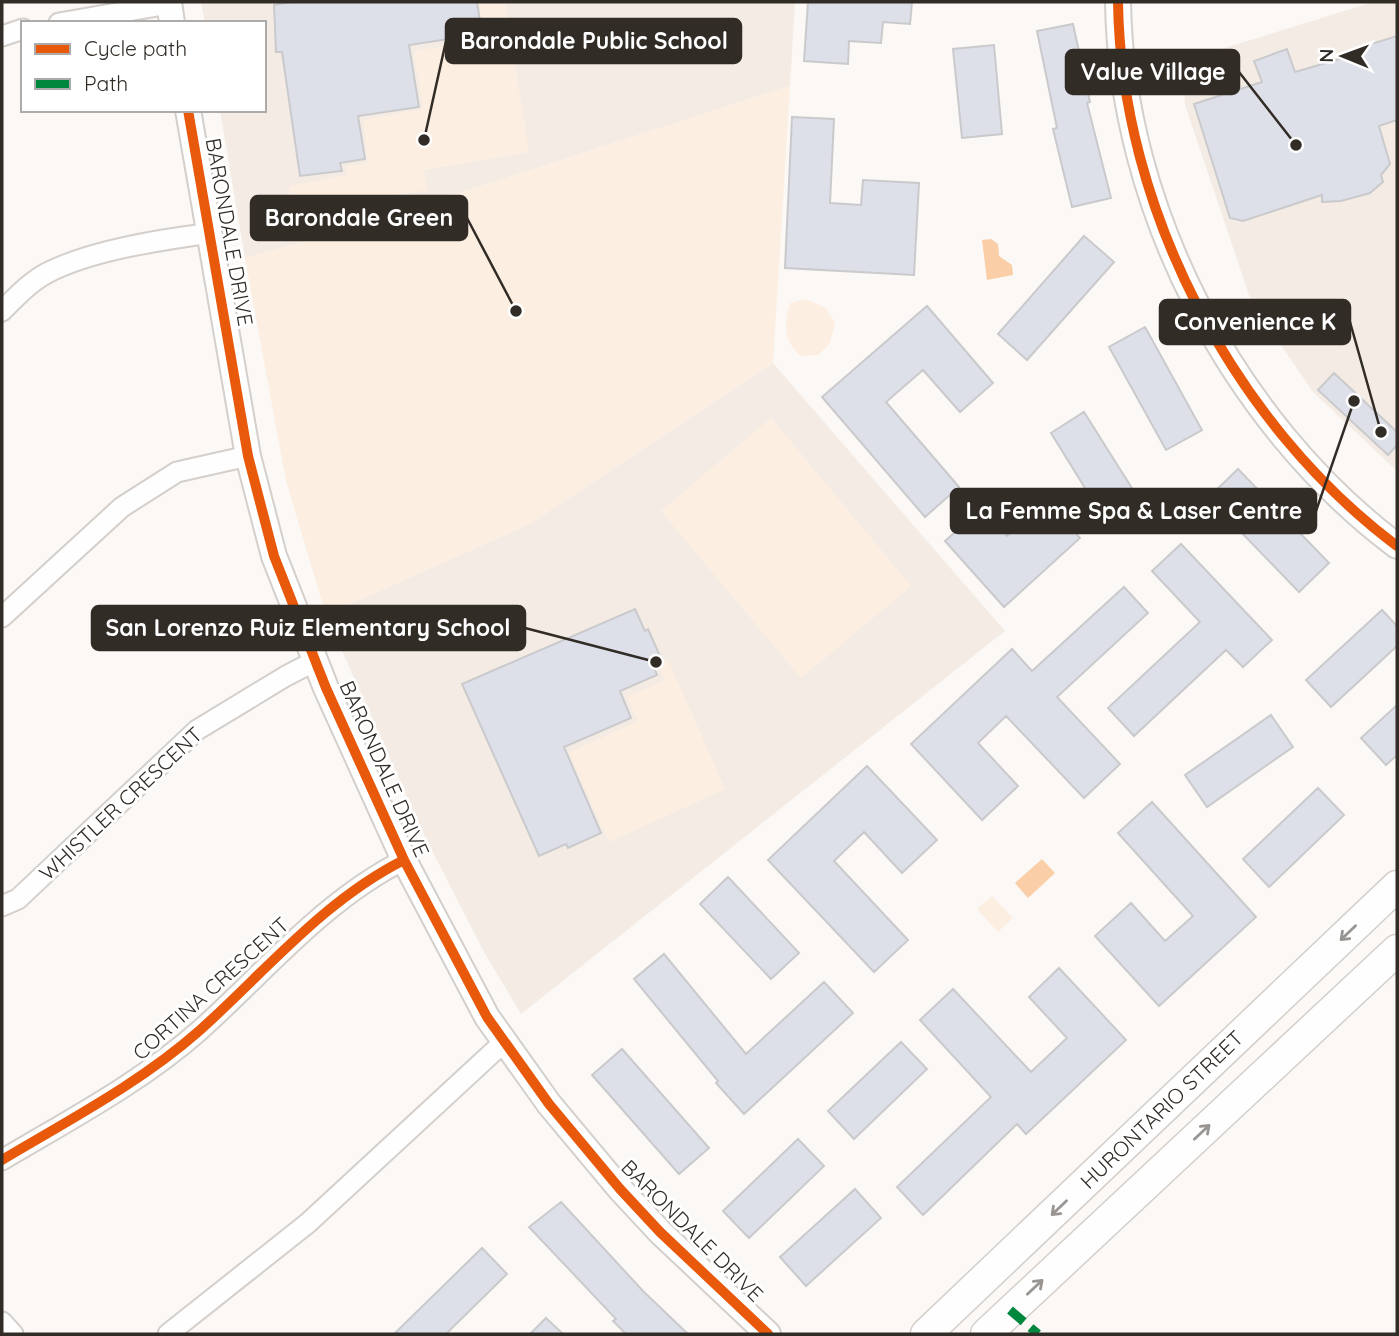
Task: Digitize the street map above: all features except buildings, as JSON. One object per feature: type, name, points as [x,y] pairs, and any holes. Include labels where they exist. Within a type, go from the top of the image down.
[{"type":"main road","name":"HURONTARIO STREET","points":[[926,1334],[1397,886]]},
{"type":"main road","name":"HURONTARIO STREET","points":[[986,1334],[1397,950]]},
{"type":"street","points":[[1118,2],[1124,66],[1140,157],[1158,215],[1190,289],[1239,375],[1295,453],[1329,488],[1397,546]]},
{"type":"street","points":[[76,21],[170,10]]},
{"type":"street","points":[[2,36],[21,30]]},
{"type":"street","name":"BARONDALE DRIVE","points":[[188,112],[248,456],[274,556],[315,661],[404,860],[503,1042],[549,1104],[660,1232],[768,1334]]},
{"type":"street","points":[[2,311],[46,273],[86,257],[211,233]]},
{"type":"street","points":[[2,617],[122,507],[177,472],[248,456]]},
{"type":"street","name":"WHISTLER CRESCENT","points":[[2,906],[18,899],[197,730],[315,661]]},
{"type":"street","name":"CORTINA CRESCENT","points":[[2,1160],[145,1074],[198,1032],[303,933],[375,874],[404,860]]},
{"type":"street","points":[[168,1334],[308,1223],[503,1042]]},
{"type":"street","points":[[2,1322],[13,1334]]},
{"type":"shaded area","points":[[201,2],[795,2],[790,86],[342,231],[245,258],[220,112],[266,112],[266,21],[205,21]]},
{"type":"shaded area","points":[[479,2],[505,2],[529,152],[424,170],[427,190],[290,213],[289,186],[347,175],[346,166],[368,163],[363,120],[423,109],[414,51],[484,40]]},
{"type":"shaded area","points":[[1373,2],[1397,2],[1397,471],[1313,392],[1251,301],[1185,105],[1183,61]]},
{"type":"shaded area","points":[[790,86],[773,363],[529,524],[326,615],[286,481],[245,258],[342,231]]},
{"type":"shaded area","points":[[991,239],[998,244],[999,256],[1012,265],[1013,275],[987,280],[982,240]]},
{"type":"shaded area","points":[[806,299],[826,308],[835,324],[830,343],[818,355],[800,356],[790,344],[786,332],[787,319],[790,303]]},
{"type":"shaded area","points":[[773,363],[1005,631],[521,1014],[484,952],[425,837],[326,615],[529,524]]},
{"type":"shaded area","points":[[771,418],[911,586],[801,678],[661,511]]},
{"type":"shaded area","points":[[668,660],[725,789],[609,842],[569,753],[638,721],[627,697],[665,680],[658,665]]},
{"type":"shaded area","points":[[1042,859],[1055,873],[1028,898],[1015,883]]},
{"type":"shaded area","points":[[992,896],[1013,918],[998,932],[977,909]]},
{"type":"marked path","points":[[1010,1310],[1038,1334]]},
{"type":"cycle path","points":[[1118,2],[1124,79],[1140,157],[1164,232],[1197,305],[1237,374],[1285,438],[1338,496],[1397,546]]},
{"type":"cycle path","points":[[188,112],[248,456],[274,556],[326,688],[404,860],[487,1017],[549,1104],[660,1232],[768,1334]]},
{"type":"cycle path","points":[[2,1160],[104,1100],[176,1050],[321,916],[375,876],[404,860]]},
{"type":"place","name":"Barondale Public School","points":[[424,140]]},
{"type":"place","name":"Value Village","points":[[1296,145]]},
{"type":"place","name":"Barondale Green","points":[[516,311]]},
{"type":"place","name":"La Femme Spa & Laser Centre","points":[[1354,401]]},
{"type":"place","name":"Convenience K","points":[[1381,432]]},
{"type":"place","name":"San Lorenzo Ruiz Elementary School","points":[[656,662]]}]
